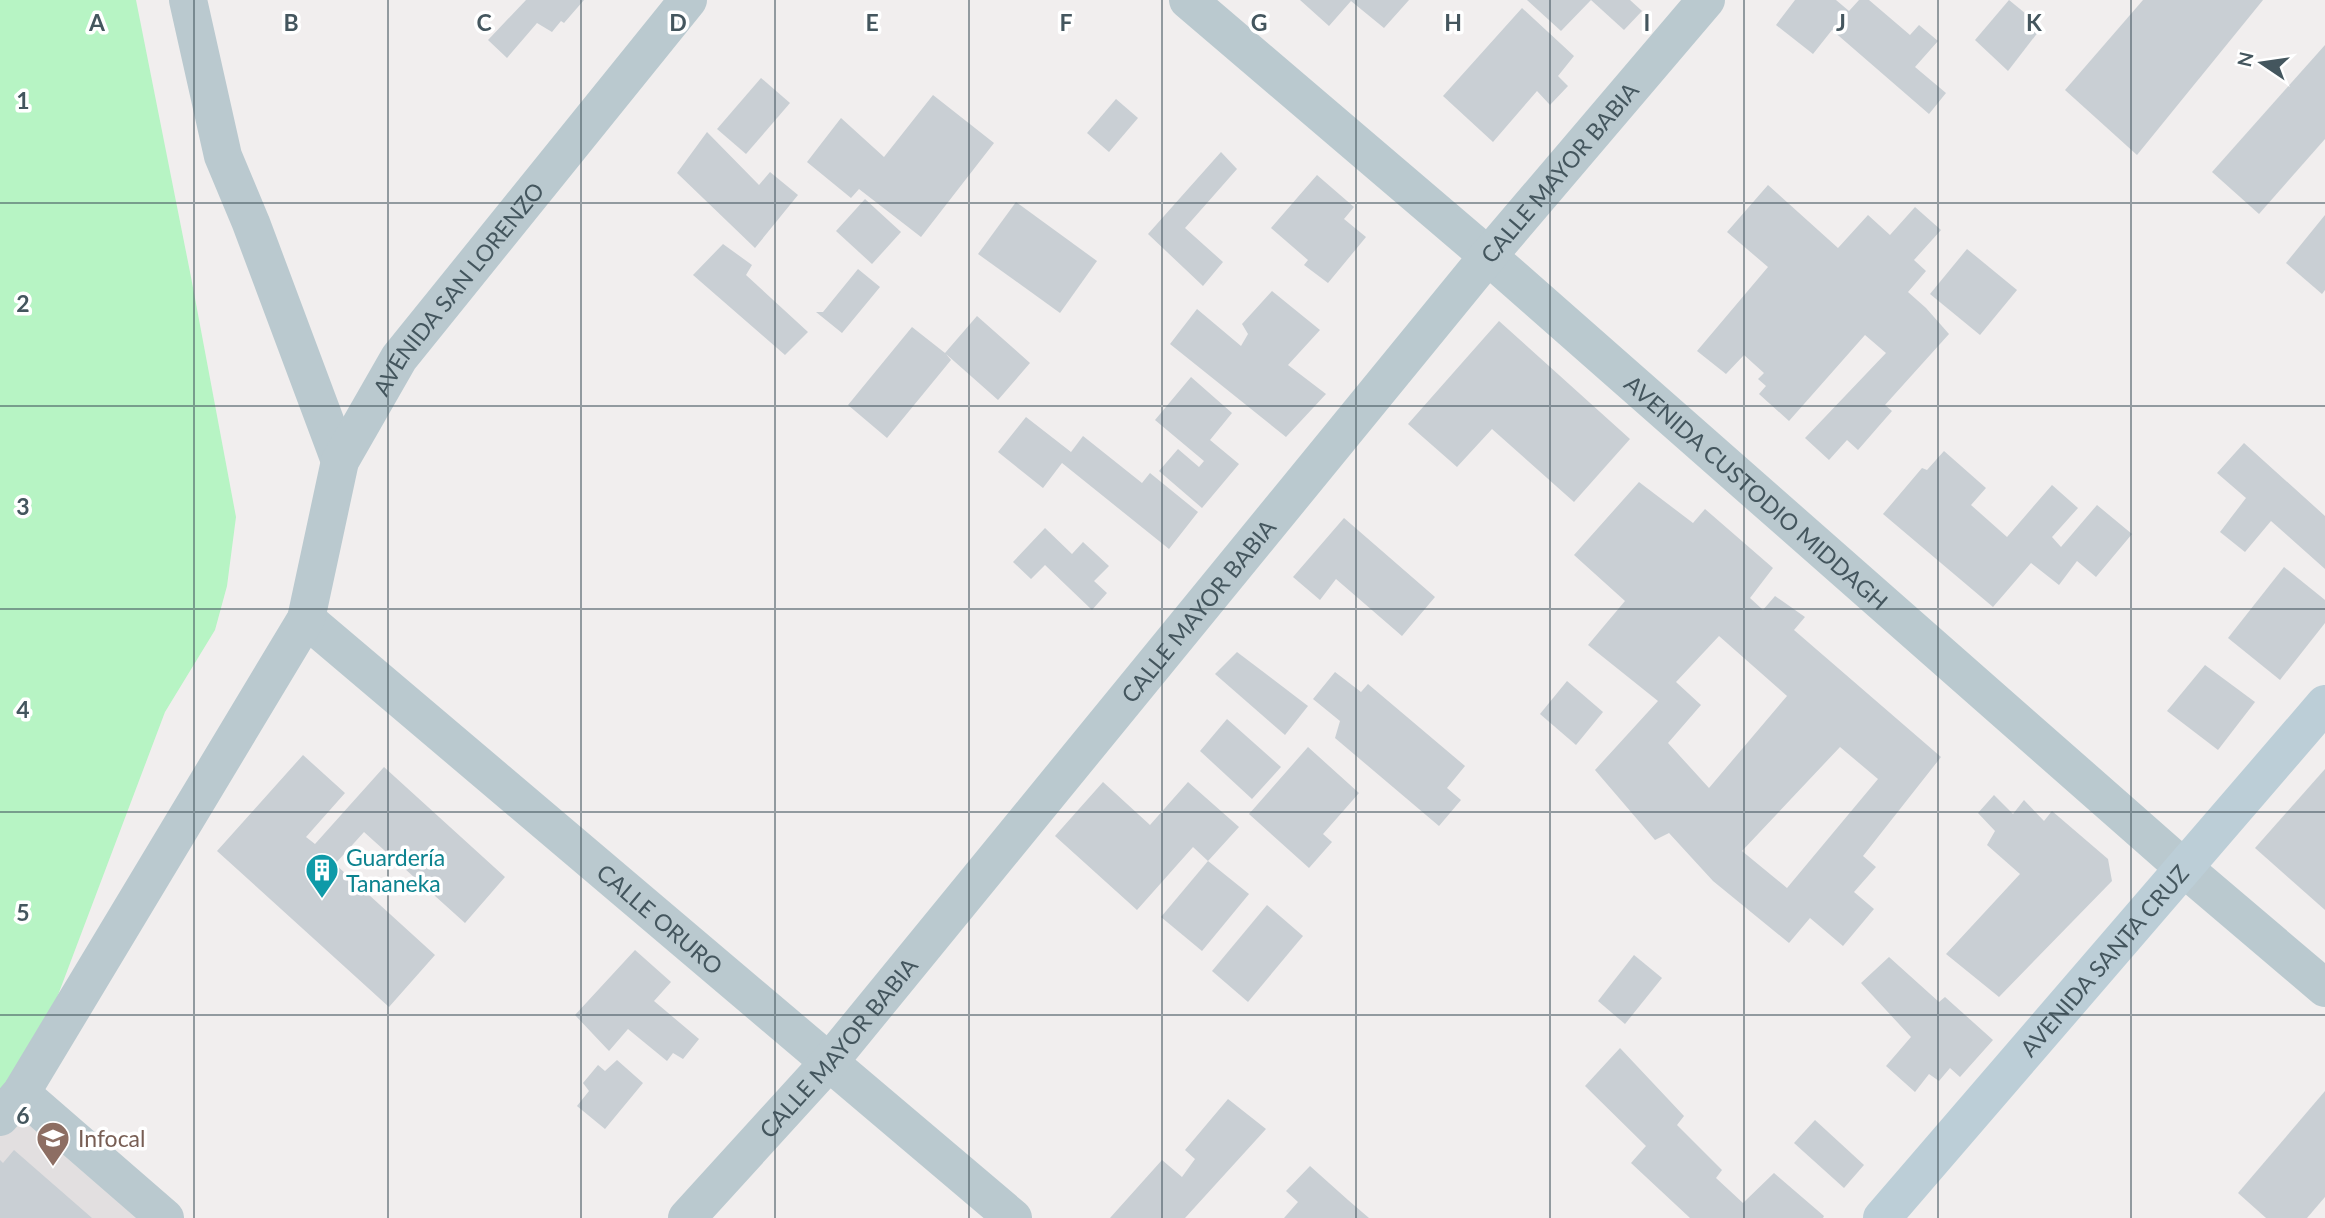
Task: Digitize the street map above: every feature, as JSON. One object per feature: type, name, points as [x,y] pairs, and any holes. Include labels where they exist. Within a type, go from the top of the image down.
[{"type":"main road","name":"AVENIDA SANTA CRUZ","points":[[1882,1218],[2325,704]]},
{"type":"street","points":[[188,0],[223,156],[251,223],[340,461]]},
{"type":"street","name":"AVENIDA SAN LORENZO","points":[[11,1105],[306,619],[340,461],[399,358],[688,0]]},
{"type":"street","name":"AVENIDA CUSTODIO MIDDAGH","points":[[1188,0],[1488,256],[2185,869],[2325,988]]},
{"type":"street","name":"CALLE MAYOR BABIA","points":[[687,1218],[830,1061],[1488,256],[1706,0]]},
{"type":"street","name":"CALLE ORURO","points":[[306,619],[1013,1218]]},
{"type":"street","points":[[11,1105],[165,1218]]},
{"type":"shaded area","name":"Infocal","points":[[21,1093],[165,1218],[0,1218],[0,1117]]},
{"type":"green space","points":[[0,0],[136,0],[236,517],[227,586],[215,630],[165,712],[21,1093],[0,1117]]},
{"type":"building","points":[[526,0],[584,0],[564,23],[561,21],[552,32],[537,23],[507,58],[488,40]]},
{"type":"building","points":[[1300,0],[1409,0],[1384,28],[1351,1],[1329,26]]},
{"type":"building","points":[[1527,0],[1591,0],[1561,31]]},
{"type":"building","points":[[1591,0],[1630,0],[1642,11],[1624,30]]},
{"type":"building","points":[[1795,0],[1836,0],[1849,11],[1859,0],[1869,0],[1910,35],[1919,25],[1938,41],[1915,67],[1946,93],[1929,114],[1832,30],[1813,54],[1776,25]]},
{"type":"building","points":[[2009,0],[2042,27],[2008,71],[1975,40]]},
{"type":"building","points":[[2143,0],[2263,0],[2137,155],[2065,90]]},
{"type":"building","points":[[1522,8],[1574,56],[1558,76],[1568,86],[1550,105],[1537,91],[1493,142],[1443,96]]},
{"type":"building","points":[[2325,45],[2325,139],[2259,214],[2212,172]]},
{"type":"building","points":[[761,78],[790,103],[746,154],[717,129]]},
{"type":"building","points":[[933,95],[994,143],[921,237],[859,189],[851,198],[807,162],[841,118],[884,157]]},
{"type":"building","points":[[1116,99],[1138,118],[1109,152],[1087,133]]},
{"type":"building","points":[[707,132],[759,185],[770,172],[798,195],[755,248],[677,173]]},
{"type":"building","points":[[1221,152],[1237,169],[1185,228],[1223,262],[1203,286],[1148,234]]},
{"type":"building","points":[[1317,175],[1354,207],[1344,219],[1366,237],[1328,283],[1304,265],[1308,260],[1271,228]]},
{"type":"building","points":[[1768,185],[1838,248],[1868,215],[1890,235],[1915,207],[1941,230],[1914,260],[1926,271],[1908,292],[1949,334],[1885,405],[1892,411],[1858,450],[1847,440],[1829,460],[1805,438],[1886,353],[1865,335],[1789,421],[1759,394],[1766,386],[1758,379],[1764,373],[1744,355],[1726,374],[1697,351],[1768,267],[1727,232]]},
{"type":"building","points":[[865,199],[901,232],[872,264],[836,231]]},
{"type":"building","points":[[1016,202],[1097,261],[1060,313],[978,254]]},
{"type":"building","points":[[2325,215],[2325,290],[2322,294],[2286,263]]},
{"type":"building","points":[[723,244],[752,265],[746,275],[808,332],[785,355],[693,275]]},
{"type":"building","points":[[1967,249],[2017,290],[1980,335],[1930,294]]},
{"type":"building","points":[[858,269],[880,287],[842,333],[816,312],[823,312]]},
{"type":"building","points":[[1272,291],[1320,330],[1288,365],[1326,394],[1286,437],[1170,344],[1197,309],[1241,346],[1248,334],[1242,324]]},
{"type":"building","points":[[977,316],[1030,363],[998,400],[946,354],[951,360],[887,438],[848,405],[912,327],[945,353]]},
{"type":"building","points":[[1499,321],[1630,439],[1574,502],[1492,429],[1457,467],[1408,424]]},
{"type":"building","points":[[1191,377],[1232,413],[1210,440],[1239,464],[1202,508],[1159,471],[1178,449],[1199,467],[1204,461],[1155,420]]},
{"type":"building","points":[[1026,417],[1071,452],[1083,436],[1142,483],[1150,473],[1198,512],[1169,549],[1062,463],[1043,488],[998,452]]},
{"type":"building","points":[[2244,443],[2325,516],[2325,569],[2271,521],[2245,552],[2220,532],[2246,498],[2217,473]]},
{"type":"building","points":[[1944,451],[1986,488],[1971,505],[2007,537],[2052,485],[2078,508],[2052,537],[2061,547],[2097,505],[2132,534],[2096,577],[2077,561],[2059,585],[2031,563],[1993,607],[1883,514],[1922,468],[1927,470]]},
{"type":"building","points":[[1639,482],[1693,523],[1705,509],[1773,568],[1750,598],[1763,610],[1775,596],[1805,617],[1794,630],[1941,757],[1863,856],[1876,867],[1854,892],[1874,909],[1843,946],[1810,918],[1789,943],[1713,881],[1669,833],[1655,840],[1595,770],[1658,701],[1588,645],[1625,601],[1574,555]],"holes":[[[1719,636],[1787,696],[1709,788],[1668,743],[1701,705],[1676,682]],[[1840,747],[1878,779],[1787,888],[1742,851]]]},
{"type":"building","points":[[1344,518],[1435,597],[1402,636],[1336,579],[1320,600],[1293,577]]},
{"type":"building","points":[[1045,528],[1072,554],[1083,542],[1109,566],[1094,581],[1107,593],[1092,610],[1045,565],[1031,579],[1013,562]]},
{"type":"building","points":[[2284,567],[2325,600],[2325,623],[2280,680],[2228,638]]},
{"type":"building","points":[[1237,652],[1308,706],[1285,735],[1215,674]]},
{"type":"building","points":[[2205,665],[2255,702],[2218,750],[2167,711]]},
{"type":"building","points":[[1335,672],[1361,692],[1368,684],[1465,766],[1447,788],[1461,800],[1439,826],[1335,738],[1340,721],[1313,699]]},
{"type":"building","points":[[1567,681],[1603,712],[1576,745],[1540,714]]},
{"type":"building","points":[[1227,719],[1281,767],[1252,799],[1200,751]]},
{"type":"building","points":[[1308,747],[1359,793],[1323,834],[1332,842],[1309,868],[1249,814]]},
{"type":"building","name":"Guardería Tananeka","points":[[303,755],[345,793],[306,837],[315,844],[384,767],[505,877],[465,923],[364,832],[335,864],[435,955],[389,1007],[217,851]]},
{"type":"building","points":[[2325,769],[2325,910],[2255,848]]},
{"type":"building","points":[[1103,782],[1150,825],[1188,782],[1239,827],[1208,861],[1193,847],[1137,910],[1055,836]]},
{"type":"building","points":[[1994,795],[2013,814],[2024,800],[2044,821],[2052,811],[2108,859],[2112,881],[1999,997],[1946,954],[2020,874],[1987,845],[1995,831],[1978,813]]},
{"type":"building","points":[[1208,861],[1249,894],[1202,951],[1161,917]]},
{"type":"building","points":[[1267,905],[1303,936],[1248,1002],[1212,971]]},
{"type":"building","points":[[635,950],[671,982],[654,1001],[699,1039],[683,1059],[673,1053],[667,1061],[628,1029],[609,1051],[575,1015]]},
{"type":"building","points":[[1634,955],[1662,978],[1625,1024],[1598,1001]]},
{"type":"building","points":[[1889,957],[1939,1002],[1945,997],[1993,1040],[1960,1077],[1950,1068],[1939,1081],[1929,1074],[1915,1092],[1886,1066],[1911,1037],[1861,983]]},
{"type":"building","points":[[1620,1048],[1684,1116],[1677,1125],[1722,1170],[1716,1178],[1743,1203],[1774,1173],[1824,1216],[1823,1218],[1690,1218],[1631,1163],[1646,1146],[1585,1086]]},
{"type":"building","points":[[617,1060],[643,1083],[605,1129],[577,1106],[589,1091],[583,1083],[598,1065],[605,1071]]},
{"type":"building","points":[[2325,1091],[2325,1197],[2307,1218],[2266,1218],[2238,1193]]},
{"type":"building","points":[[1228,1099],[1266,1129],[1185,1218],[1110,1218],[1162,1160],[1182,1177],[1195,1159],[1185,1150]]},
{"type":"building","points":[[1815,1120],[1864,1165],[1844,1188],[1794,1143]]},
{"type":"building","points":[[14,1150],[92,1218],[0,1218],[0,1160],[3,1163]]},
{"type":"building","points":[[1310,1166],[1369,1218],[1284,1218],[1298,1202],[1286,1191]]},
{"type":"place","name":"Guardería Tananeka","points":[[322,900]]},
{"type":"place","name":"Infocal","points":[[53,1168]]}]
